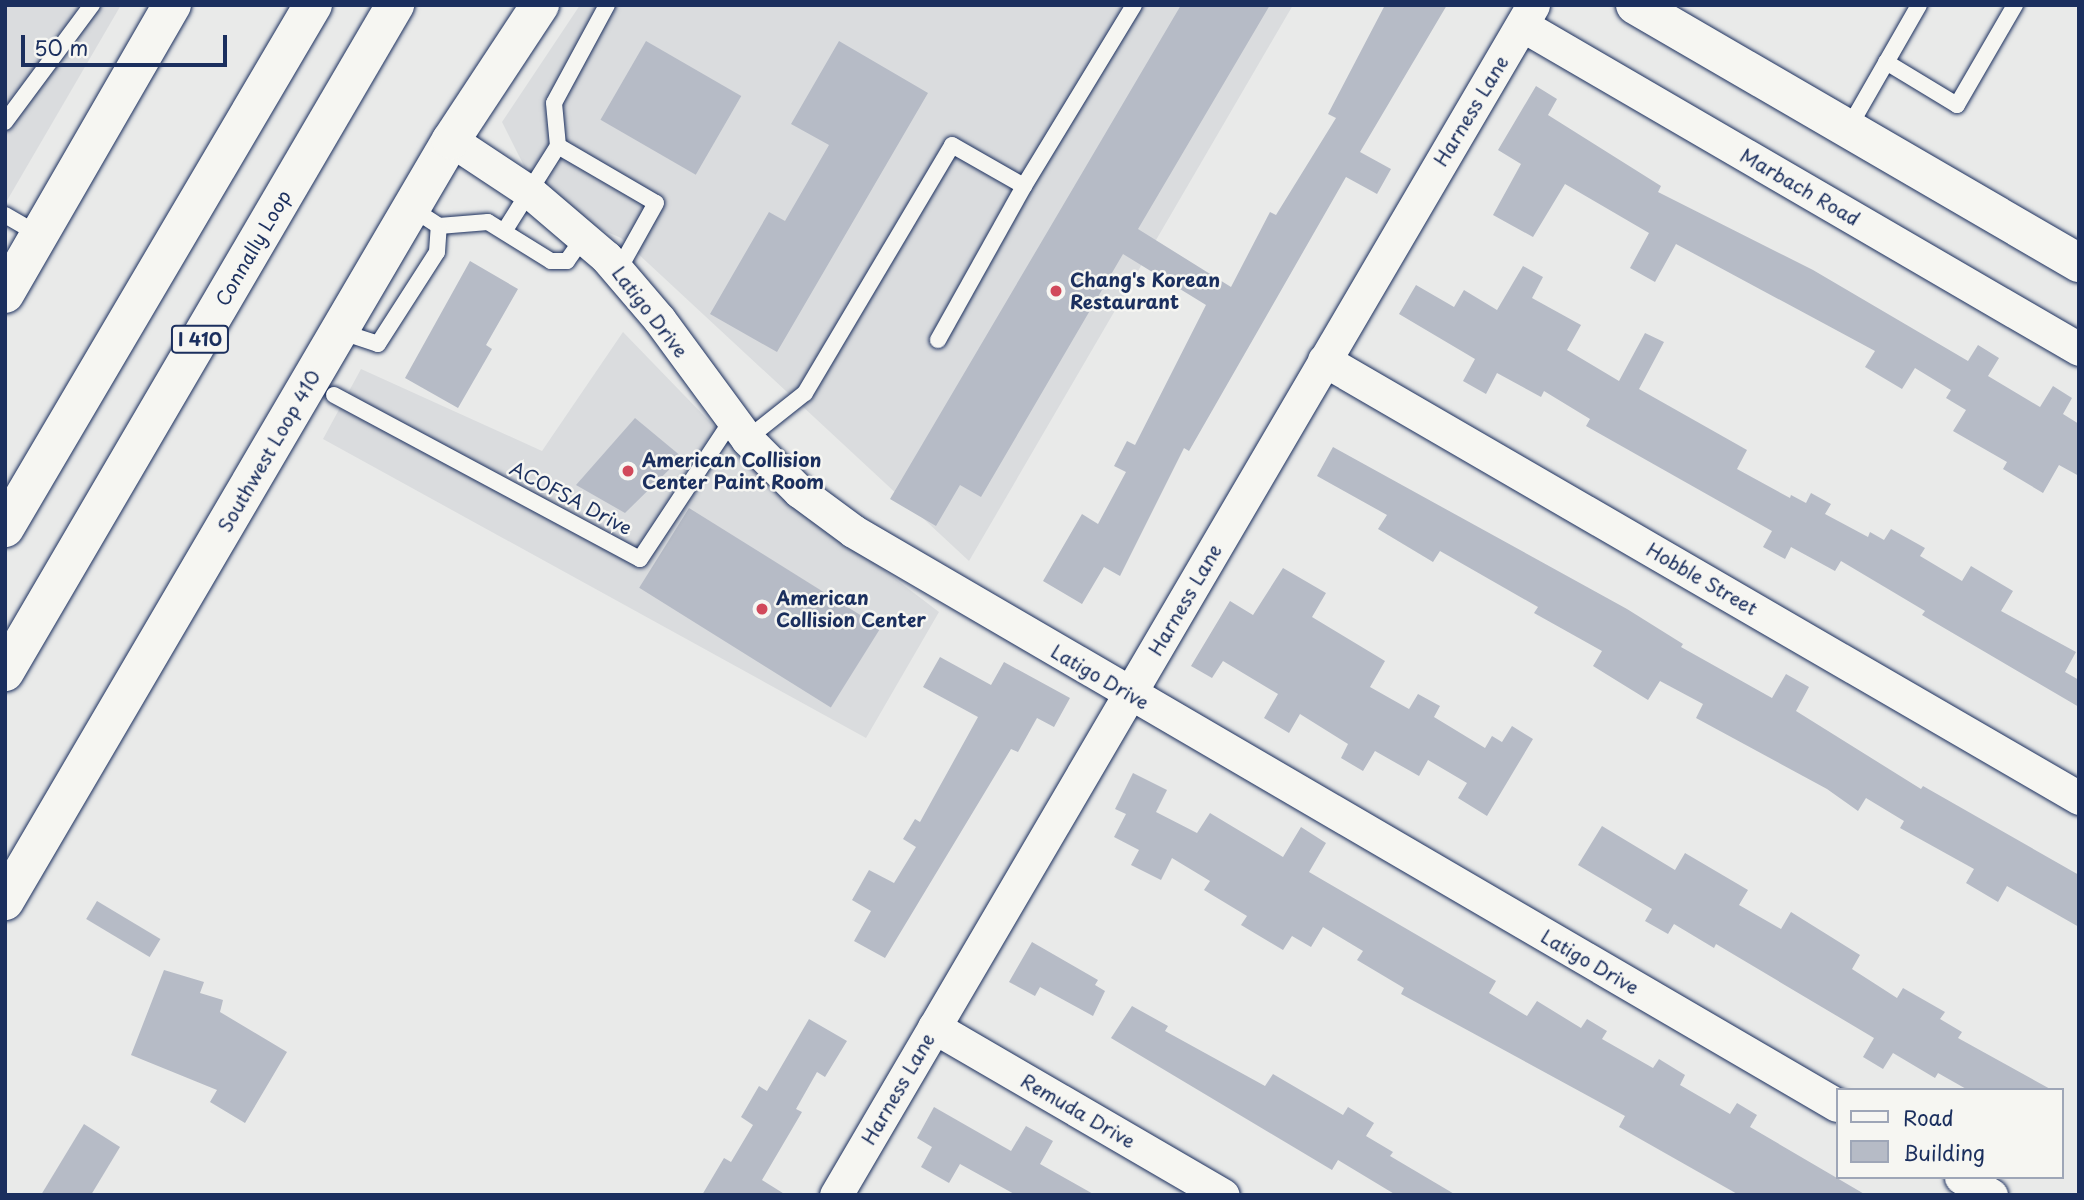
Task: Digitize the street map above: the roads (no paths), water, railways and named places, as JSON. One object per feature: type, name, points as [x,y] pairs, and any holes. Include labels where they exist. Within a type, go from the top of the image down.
[{"type":"main road","points":[[5,294],[172,5]]},
{"type":"main road","points":[[5,528],[313,5]]},
{"type":"main road","name":"Connally Loop","points":[[5,672],[395,5]]},
{"type":"main road","name":"Southwest Loop 410","points":[[5,901],[339,331],[425,217],[451,140],[540,5]]},
{"type":"main road","points":[[1660,11],[1848,129],[2079,263]]},
{"type":"street","name":"Marbach Road","points":[[1527,15],[2079,349]]},
{"type":"street","name":"Harness Lane","points":[[836,1195],[1527,15]]},
{"type":"street","name":"Latigo Drive","points":[[451,140],[531,193],[584,237],[618,271],[739,430],[799,491],[853,531],[1836,1104]]},
{"type":"street","name":"Hobble Street","points":[[1324,360],[2079,798]]},
{"type":"street","name":"Remuda Drive","points":[[934,1027],[1223,1195]]},
{"type":"street","points":[[1964,1179],[1991,1195]]},
{"type":"lane","points":[[5,122],[92,5]]},
{"type":"lane","points":[[505,230],[531,193],[558,146],[554,103],[607,5]]},
{"type":"lane","points":[[937,340],[1024,186],[1134,5]]},
{"type":"lane","points":[[1886,62],[1957,105],[2015,5]]},
{"type":"lane","points":[[1848,129],[1914,7]]},
{"type":"lane","points":[[739,430],[805,393],[953,145],[1024,186]]},
{"type":"lane","points":[[558,146],[656,203],[618,271]]},
{"type":"lane","points":[[5,215],[39,235]]},
{"type":"lane","points":[[425,217],[488,222],[505,230],[551,261],[567,261],[584,237]]},
{"type":"lane","name":"ACOFSA Drive","points":[[334,396],[640,559],[739,430]]},
{"type":"place","name":"Chang's Korean Restaurant","points":[[1056,291]]},
{"type":"place","name":"American Collision Center Paint Room","points":[[628,471]]},
{"type":"place","name":"American Collision Center","points":[[762,609]]}]
